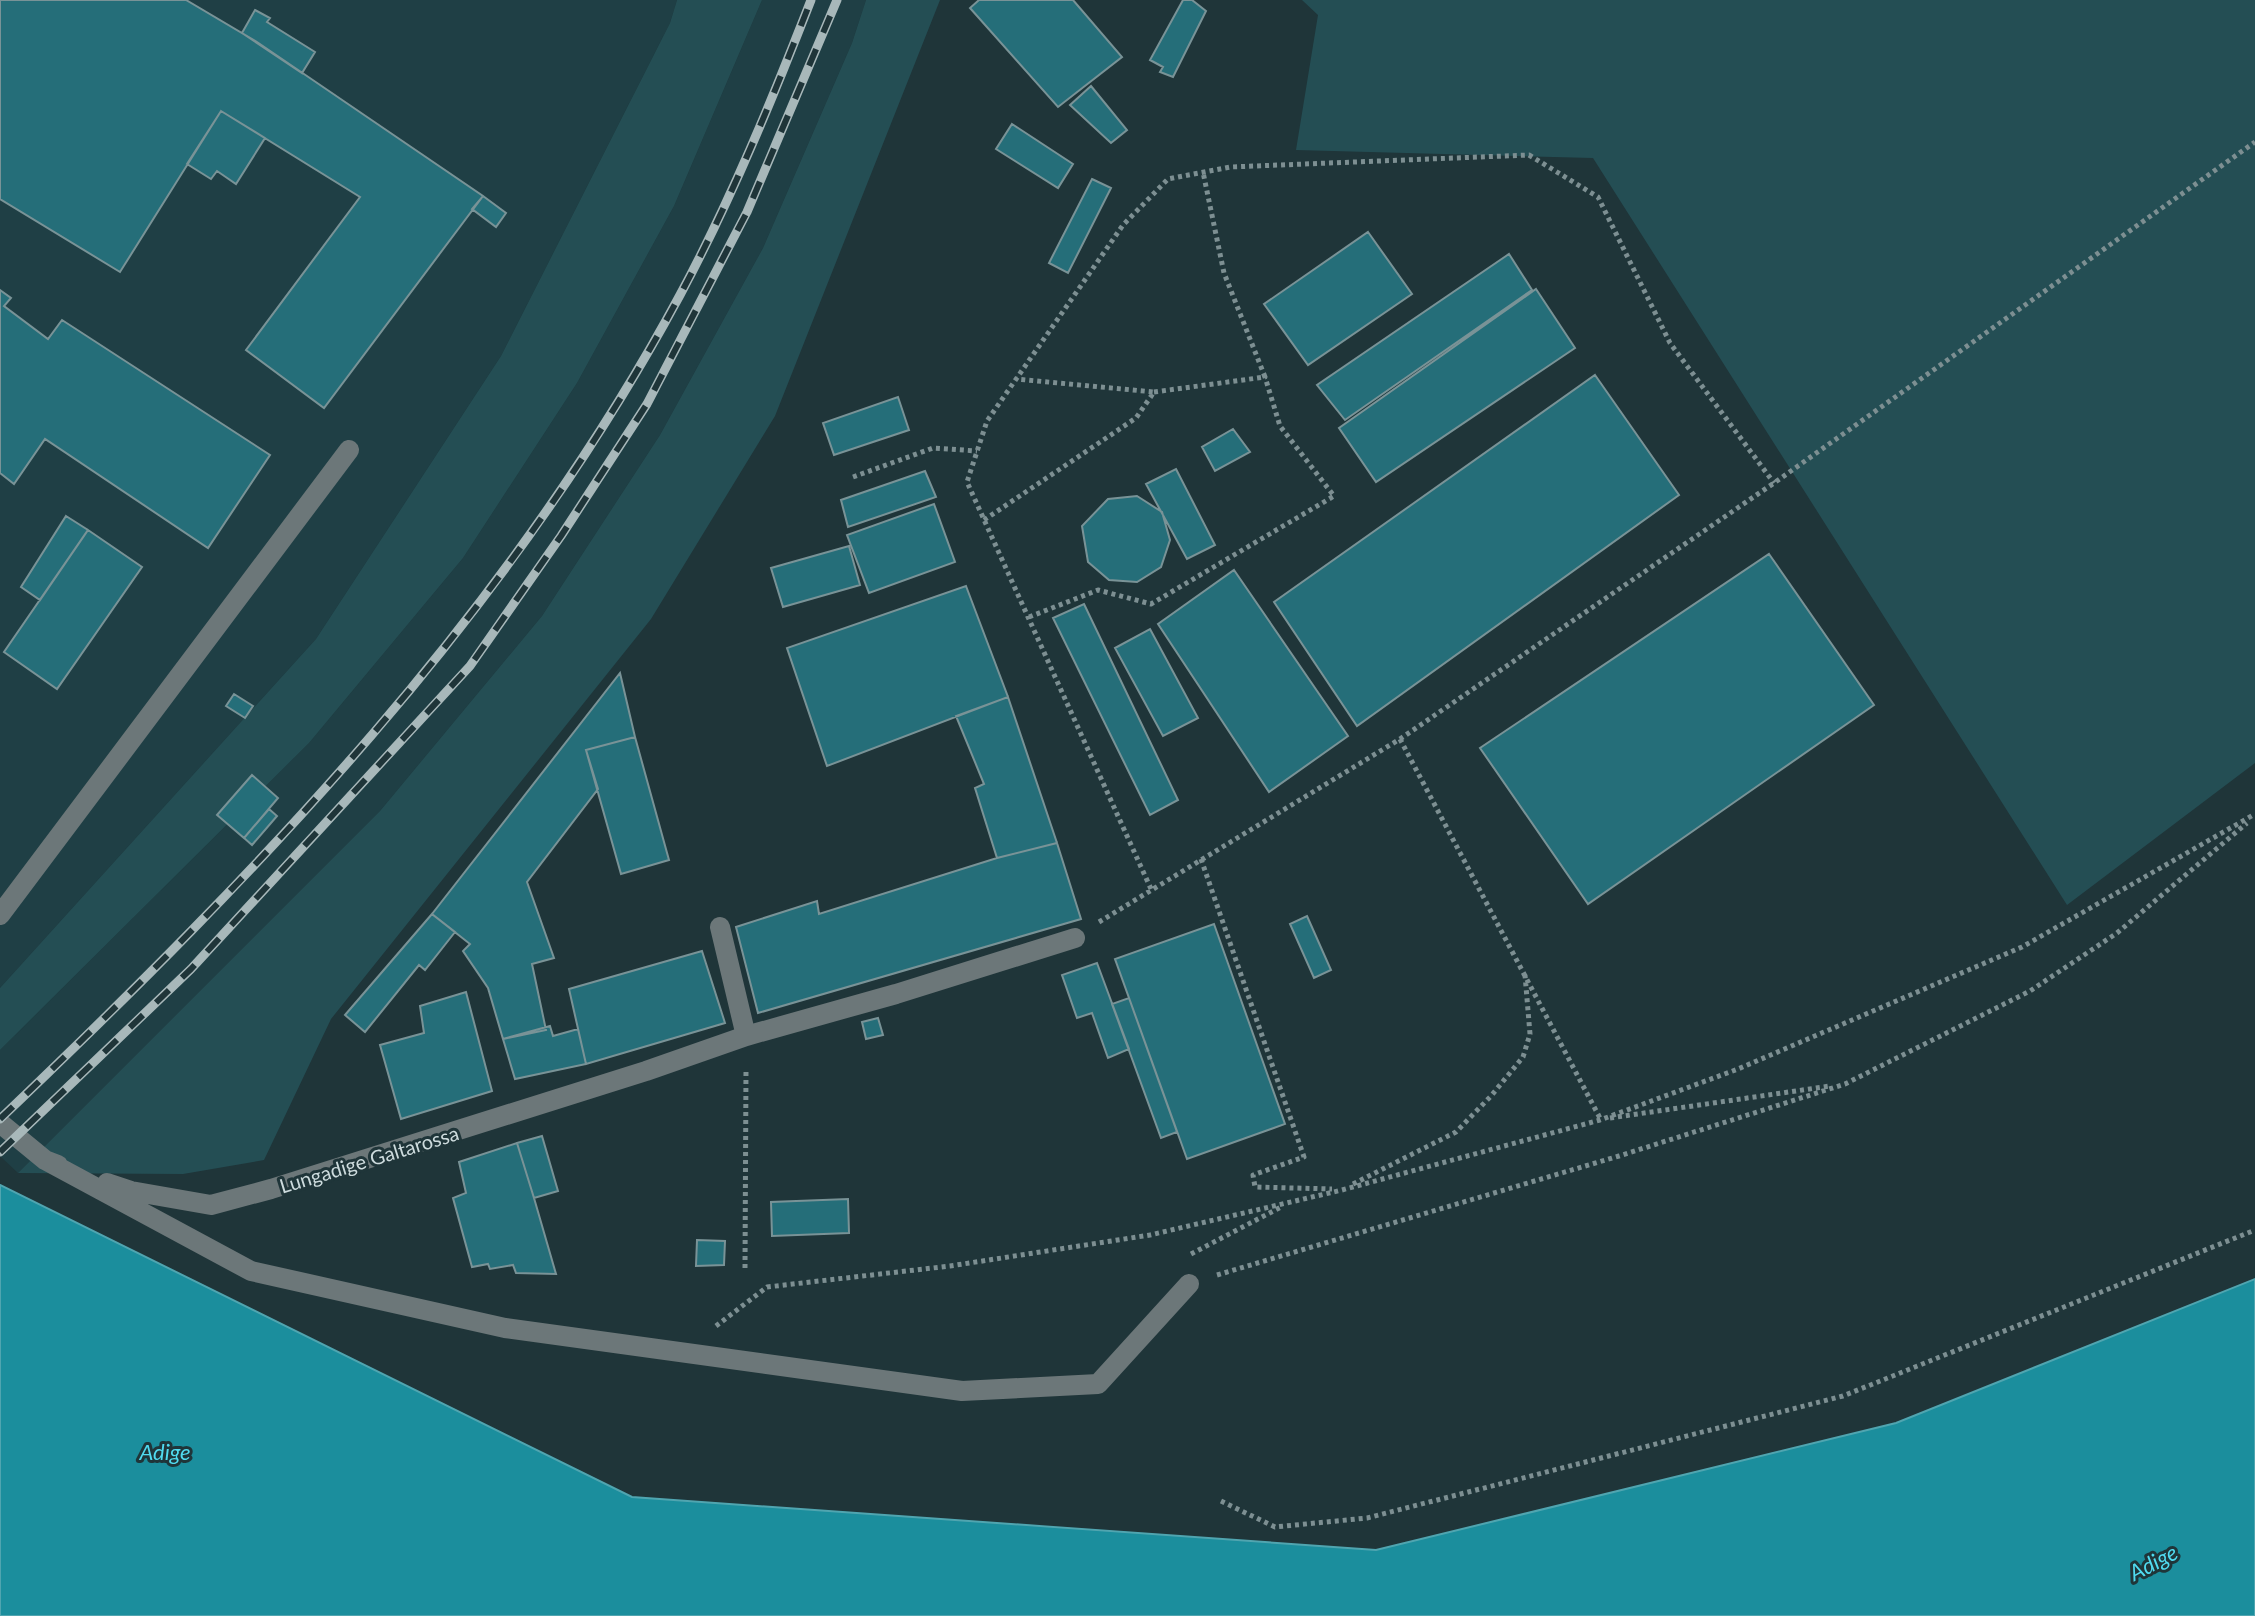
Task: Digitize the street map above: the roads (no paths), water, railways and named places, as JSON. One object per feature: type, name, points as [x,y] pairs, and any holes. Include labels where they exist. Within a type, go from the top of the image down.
[{"type":"street","points":[[0,915],[349,450]]},
{"type":"street","points":[[720,927],[746,1036]]},
{"type":"street","name":"Lungadige Galtarossa","points":[[0,1123],[45,1160],[131,1191],[211,1205],[556,1100],[746,1036],[896,994],[1075,938]]},
{"type":"street","points":[[45,1160],[251,1271],[505,1328],[962,1391],[1098,1384],[1189,1284]]},
{"type":"water","name":"Adige","points":[[0,1185],[632,1497],[1376,1550],[1896,1423],[2255,1279],[2255,1616],[0,1616]]},
{"type":"railway","points":[[0,1119],[97,1026],[284,834],[373,734],[458,630],[538,523],[612,412],[680,295],[750,149],[811,0]]},
{"type":"railway","points":[[0,1152],[191,969],[470,666],[561,536],[647,404],[747,212],[837,0]]}]
